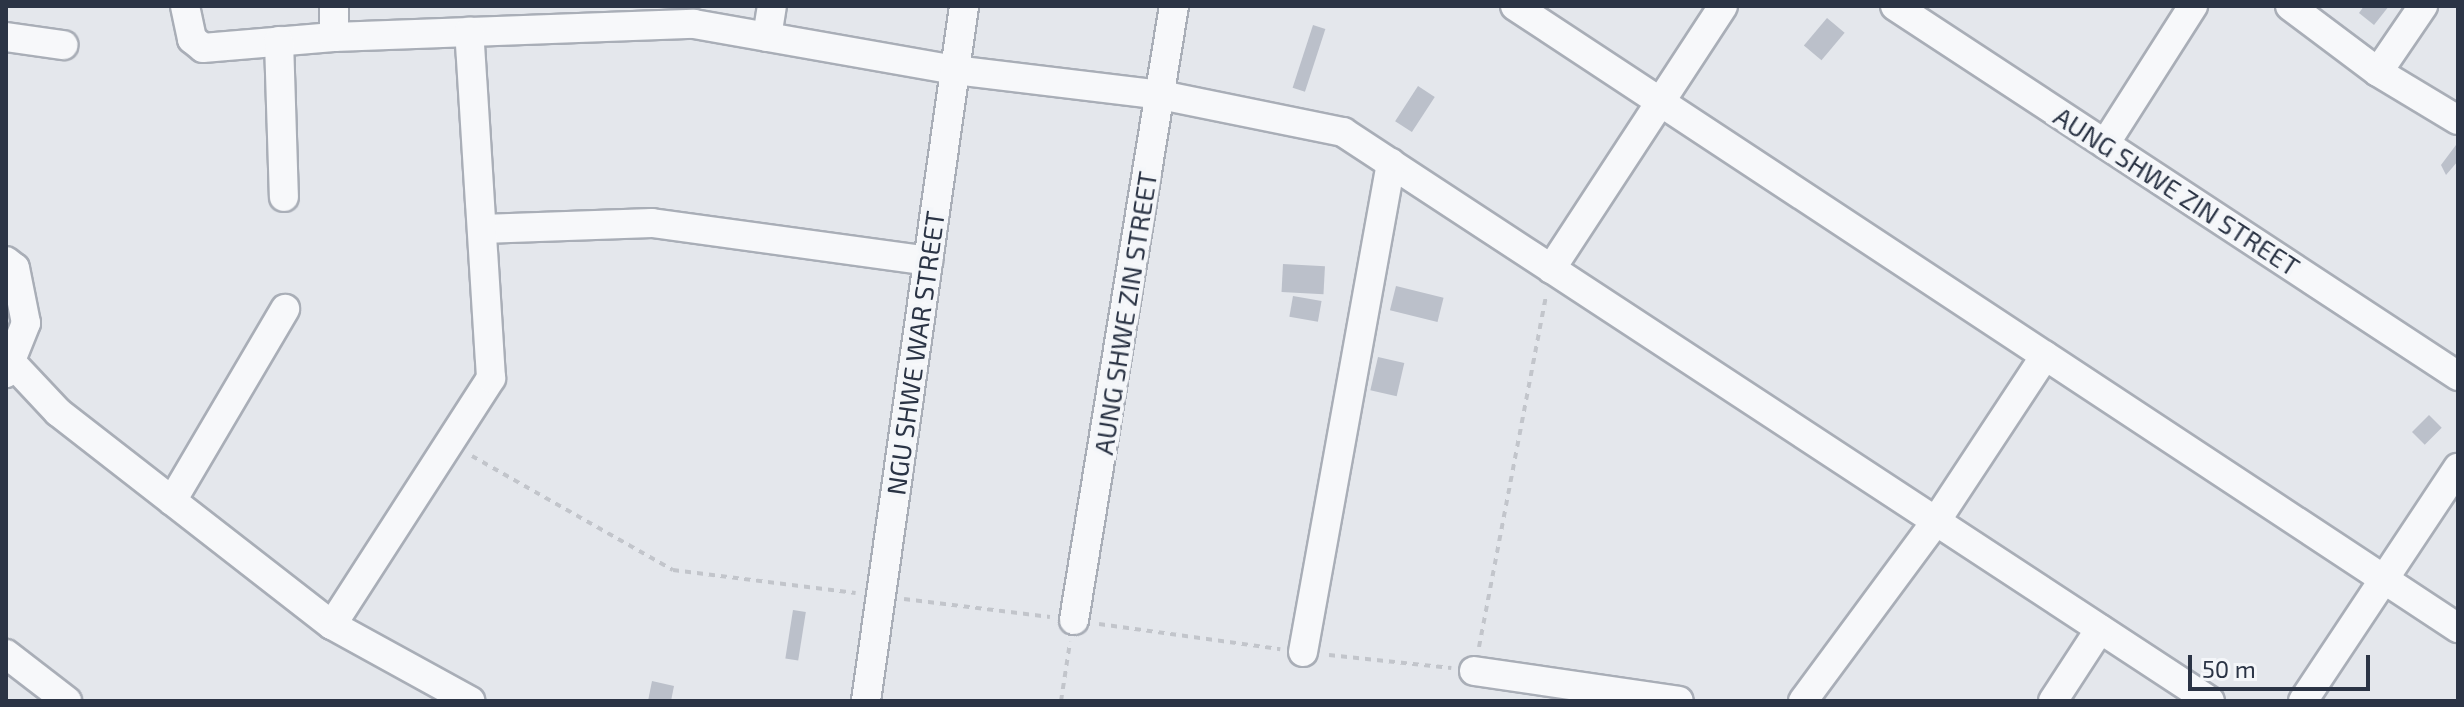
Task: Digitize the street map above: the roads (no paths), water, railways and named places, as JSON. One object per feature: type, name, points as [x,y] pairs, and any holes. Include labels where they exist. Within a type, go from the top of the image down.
[{"type":"street","points":[[185,6],[192,39],[203,48],[334,37],[694,24],[955,70],[1161,95],[1343,132],[2210,701]]},
{"type":"street","points":[[334,6],[334,37]]},
{"type":"street","points":[[767,37],[772,6]]},
{"type":"street","name":"NGU SHWE WAR STREET","points":[[866,701],[964,6]]},
{"type":"street","name":"AUNG SHWE ZIN STREET","points":[[1074,620],[1174,6]]},
{"type":"street","points":[[1515,6],[2458,628]]},
{"type":"street","points":[[1551,269],[1723,6]]},
{"type":"street","name":"AUNG SHWE ZIN STREET","points":[[1895,6],[2458,376]]},
{"type":"street","points":[[2105,144],[2193,6]]},
{"type":"street","points":[[2290,6],[2378,72],[2458,120]]},
{"type":"street","points":[[2378,72],[2423,6]]},
{"type":"street","points":[[332,625],[491,378],[469,32]]},
{"type":"street","points":[[6,37],[63,45]]},
{"type":"street","points":[[279,41],[284,197]]},
{"type":"street","points":[[1303,652],[1391,163]]},
{"type":"street","points":[[482,229],[652,223],[928,261]]},
{"type":"street","points":[[6,261],[15,268],[26,323],[10,368],[58,412],[332,625],[470,701]]},
{"type":"street","points":[[172,501],[285,309]]},
{"type":"street","points":[[1803,701],[1936,521],[2045,356]]},
{"type":"street","points":[[2303,701],[2458,468]]},
{"type":"street","points":[[2053,701],[2100,629]]},
{"type":"street","points":[[6,654],[67,701]]},
{"type":"street","points":[[1474,671],[1679,701]]}]
